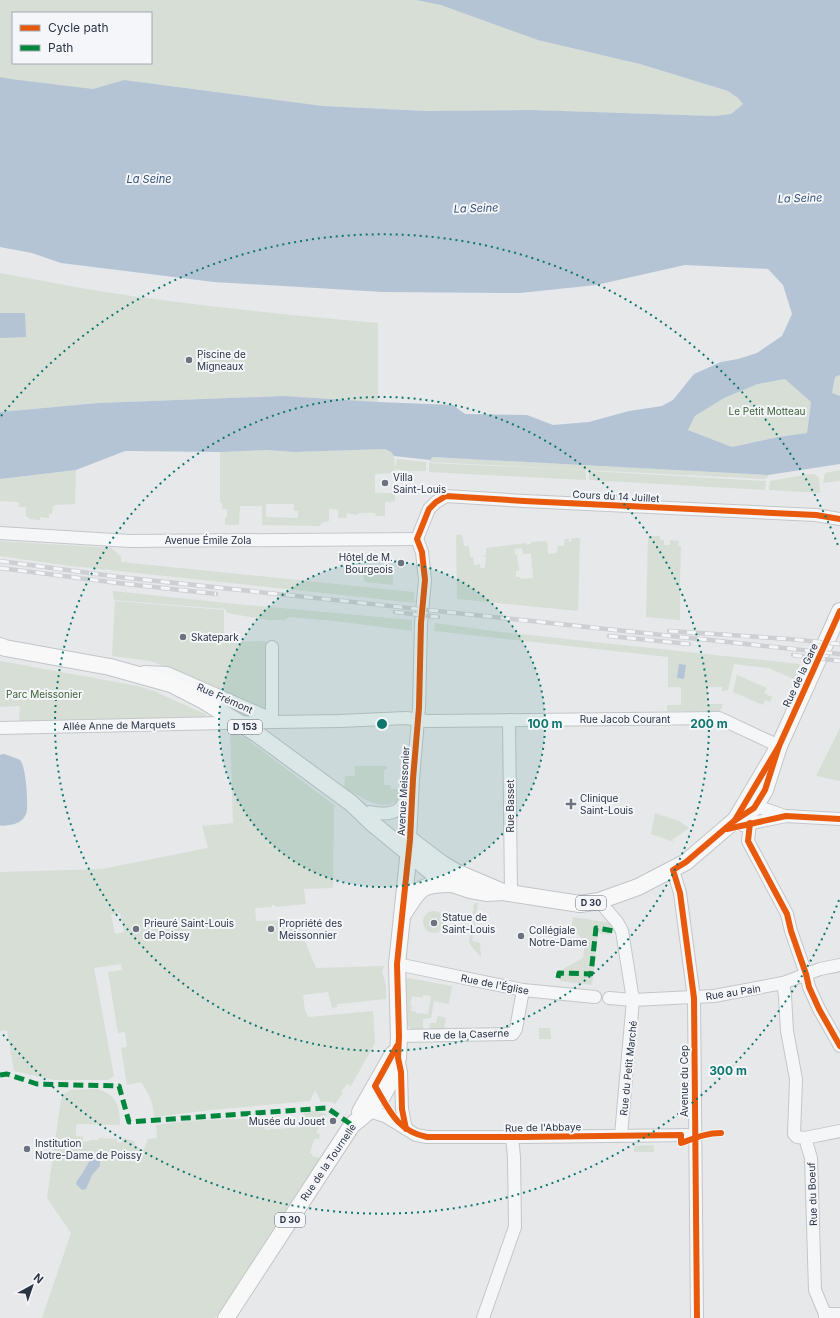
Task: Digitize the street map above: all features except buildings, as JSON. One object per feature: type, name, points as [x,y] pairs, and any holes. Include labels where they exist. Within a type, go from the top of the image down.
[{"type":"main road","name":"Rue de la Gare","points":[[736,824],[751,811],[751,803],[766,790],[779,746],[840,611]]},
{"type":"main road","name":"D 153","points":[[2,648],[110,667],[171,684],[204,701],[238,722],[351,803],[372,823],[410,847],[434,874],[451,884],[478,892],[507,892]]},
{"type":"main road","name":"D 30","points":[[351,803],[377,816],[410,847],[456,872],[507,892],[580,904],[599,901],[638,887],[673,870],[686,862],[736,824]]},
{"type":"main road","name":"Avenue Meissonier","points":[[354,1122],[393,1077],[398,1046],[397,964],[410,847]]},
{"type":"main road","name":"D 30","points":[[402,915],[418,891],[434,885],[451,884]]},
{"type":"main road","name":"Avenue Meissonier","points":[[369,1112],[381,1091]]},
{"type":"main road","name":"Rue de la Tournelle","points":[[226,1318],[354,1122],[369,1112]]},
{"type":"street","name":"Cours du 14 Juillet","points":[[417,540],[429,509],[436,502],[446,496],[816,515],[840,518]]},
{"type":"street","name":"Avenue Émile Zola","points":[[0,533],[130,541],[417,540]]},
{"type":"street","name":"Avenue Meissonier","points":[[410,847],[413,779],[418,720],[421,623],[425,580],[422,552],[417,540]]},
{"type":"street","points":[[272,647],[272,722],[406,718],[418,720]]},
{"type":"street","name":"Rue Frémont","points":[[128,671],[167,673],[265,716],[272,722]]},
{"type":"street","name":"Rue Jacob Courant","points":[[418,720],[719,718],[779,746]]},
{"type":"street","name":"Rue Basset","points":[[507,892],[509,720]]},
{"type":"street","name":"Allée Anne de Marquets","points":[[0,728],[272,722]]},
{"type":"street","points":[[370,812],[383,814],[400,808],[405,801],[413,779]]},
{"type":"street","points":[[751,803],[786,816]]},
{"type":"street","points":[[840,819],[786,816],[736,824],[748,840],[788,914],[791,931],[810,987],[819,1009],[840,1046]]},
{"type":"street","name":"Avenue du Cep","points":[[673,870],[680,893],[694,998],[698,1318]]},
{"type":"street","name":"Rue du Petit Marché","points":[[599,901],[617,922],[622,931],[633,1000],[621,1136]]},
{"type":"street","name":"Rue de l'Église","points":[[397,964],[523,990],[595,997]]},
{"type":"street","name":"Rue au Pain","points":[[633,1000],[714,996],[783,983],[820,969],[840,965]]},
{"type":"street","name":"Rue du Boeuf","points":[[783,983],[787,1031],[796,1079],[794,1134],[797,1137],[805,1138],[811,1158],[815,1290],[825,1316]]},
{"type":"street","name":"Rue de la Caserne","points":[[398,1046],[513,1034],[516,1029],[523,990]]},
{"type":"street","points":[[609,998],[633,1000]]},
{"type":"street","points":[[398,1046],[401,1072],[402,1109],[406,1129]]},
{"type":"street","points":[[381,1091],[395,1095],[402,1102]]},
{"type":"street","points":[[381,1091],[392,1115],[406,1129]]},
{"type":"street","name":"Rue de l'Abbaye","points":[[369,1112],[386,1116],[416,1135],[427,1137],[695,1135]]},
{"type":"street","points":[[805,1138],[840,1131]]},
{"type":"street","points":[[483,1318],[515,1227],[514,1157],[512,1137]]},
{"type":"street","points":[[825,1316],[840,1314]]},
{"type":"green space","points":[[0,0],[416,0],[441,5],[728,91],[738,98],[743,104],[731,114],[715,116],[532,110],[427,111],[323,106],[124,80],[93,89],[0,77]]},
{"type":"green space","name":"Piscine de Migneaux","points":[[0,273],[86,289],[159,300],[269,313],[378,323],[378,402],[284,396],[98,403],[0,412]]},
{"type":"green space","points":[[840,375],[840,396],[832,393],[835,377]]},
{"type":"green space","name":"Le Petit Motteau","points":[[786,379],[811,402],[807,433],[778,437],[732,447],[688,430],[695,416],[724,398],[758,384]]},
{"type":"green space","points":[[385,449],[393,454],[395,468],[397,459],[426,462],[426,471],[405,471],[395,469],[395,473],[375,474],[375,493],[395,493],[395,501],[385,502],[385,516],[376,516],[375,513],[358,513],[358,515],[347,513],[346,518],[338,518],[338,510],[329,509],[329,521],[321,523],[320,526],[262,525],[262,506],[240,506],[239,525],[225,525],[227,509],[222,509],[222,503],[220,503],[220,452],[266,450],[294,452]],"holes":[[[266,504],[294,504],[294,511],[298,511],[298,518],[266,517]]]},
{"type":"green space","points":[[433,457],[768,475],[768,477],[765,479],[429,462]]},
{"type":"green space","points":[[429,463],[585,470],[586,480],[429,472]]},
{"type":"green space","points":[[76,470],[75,504],[55,505],[53,507],[52,514],[49,514],[49,518],[40,517],[40,520],[29,519],[29,517],[26,517],[26,507],[19,507],[19,502],[0,501],[0,479]]},
{"type":"green space","points":[[840,470],[840,481],[823,483],[825,473]]},
{"type":"green space","points":[[589,471],[766,481],[765,490],[589,480]]},
{"type":"green space","points":[[814,474],[819,478],[820,493],[769,490],[770,481]]},
{"type":"green space","points":[[462,534],[464,546],[469,546],[470,557],[473,557],[474,565],[480,564],[480,568],[485,567],[486,557],[483,555],[486,555],[486,548],[526,543],[527,545],[531,544],[531,542],[547,541],[548,554],[557,553],[558,546],[564,546],[565,539],[569,539],[569,542],[571,542],[572,538],[580,538],[578,611],[457,599],[456,535]],"holes":[[[522,548],[523,554],[531,554],[533,578],[520,579],[520,577],[516,577],[516,571],[519,571],[517,555],[515,554],[514,549]]]},
{"type":"green space","points":[[648,536],[660,536],[660,540],[664,540],[664,545],[670,545],[670,540],[679,541],[678,546],[681,546],[680,620],[646,617]]},
{"type":"green space","points":[[0,541],[112,548],[121,557],[121,562],[414,592],[415,603],[63,565],[0,556]]},
{"type":"green space","points":[[363,568],[393,569],[393,585],[364,582]]},
{"type":"green space","points":[[113,591],[412,620],[412,631],[335,621],[289,617],[285,620],[268,620],[227,613],[225,609],[114,600]]},
{"type":"green space","points":[[115,601],[224,610],[224,642],[266,641],[265,710],[151,661],[112,656]]},
{"type":"green space","points":[[435,623],[501,632],[800,664],[794,679],[768,668],[734,664],[728,690],[722,691],[722,687],[708,687],[708,704],[723,704],[720,711],[667,711],[667,705],[681,705],[681,688],[668,687],[668,657],[434,631]]},
{"type":"green space","name":"Parc Meissonier","points":[[0,661],[138,686],[156,692],[207,715],[204,717],[19,721],[20,706],[0,707]]},
{"type":"green space","points":[[737,675],[767,688],[764,693],[772,697],[770,702],[765,700],[763,705],[733,692]]},
{"type":"green space","points":[[840,728],[840,781],[816,776]]},
{"type":"green space","points":[[230,731],[244,737],[334,805],[333,888],[304,889],[306,904],[275,907],[275,905],[272,905],[272,907],[255,908],[256,921],[296,920],[316,968],[384,966],[382,971],[386,986],[386,999],[337,1004],[337,1007],[332,1008],[328,992],[303,995],[305,1011],[309,1017],[373,1011],[375,1043],[351,1086],[347,1084],[341,1092],[343,1093],[335,1104],[332,1102],[321,1102],[315,1090],[310,1101],[154,1117],[150,1098],[141,1082],[127,1085],[121,1048],[127,1047],[125,1032],[118,1033],[108,972],[122,970],[121,964],[94,968],[114,1076],[107,1080],[54,1080],[14,1071],[7,1030],[0,1031],[0,872],[102,869],[208,848],[202,826],[233,823]],"holes":[[[120,913],[124,932],[115,934],[111,915]]]},
{"type":"green space","points":[[354,766],[387,766],[387,769],[384,770],[384,785],[391,785],[391,789],[403,789],[399,799],[393,803],[379,805],[372,803],[344,788],[345,776],[355,776]]},
{"type":"green space","points":[[655,813],[679,821],[689,828],[672,840],[674,842],[651,834]]},
{"type":"green space","points":[[478,902],[472,941],[480,943],[481,957],[471,946],[469,940],[474,904]]},
{"type":"green space","points":[[430,911],[438,911],[445,918],[445,926],[438,933],[430,933],[423,926],[423,918]]},
{"type":"green space","points":[[573,917],[612,923],[611,935],[598,933],[592,985],[560,981],[563,969],[583,958],[585,943],[578,934],[571,933]]},
{"type":"green space","points":[[408,978],[452,986],[449,1004],[434,1001],[431,1018],[423,1019],[423,1029],[412,1030],[407,1025],[405,981]],"holes":[[[423,995],[431,996],[428,1014],[411,1011],[412,1005],[410,1005],[412,996],[423,998]]]},
{"type":"green space","points":[[438,1016],[446,1018],[444,1029],[429,1029],[430,1023],[436,1023]]},
{"type":"green space","points":[[539,1028],[550,1028],[551,1039],[539,1039]]},
{"type":"green space","points":[[97,1089],[109,1094],[116,1102],[119,1112],[120,1125],[77,1124],[76,1136],[83,1137],[83,1141],[88,1142],[90,1140],[98,1140],[99,1138],[117,1139],[117,1142],[121,1143],[123,1138],[135,1141],[135,1146],[144,1150],[148,1139],[157,1138],[156,1125],[196,1120],[264,1119],[265,1130],[304,1127],[302,1120],[304,1112],[313,1111],[327,1114],[316,1132],[320,1135],[319,1139],[314,1139],[310,1153],[312,1156],[320,1158],[215,1318],[42,1318],[71,1233],[47,1198],[61,1100],[64,1094],[70,1090]]},
{"type":"green space","points":[[654,1145],[654,1152],[634,1152],[634,1146]]},
{"type":"water","name":"La Seine","points":[[416,0],[840,0],[840,375],[835,377],[832,393],[840,396],[840,464],[768,475],[433,457],[430,460],[394,456],[391,452],[385,449],[294,452],[266,450],[220,452],[125,451],[76,470],[0,479],[0,412],[98,403],[284,396],[453,405],[465,414],[527,415],[553,425],[589,422],[629,411],[662,406],[673,400],[694,374],[721,362],[738,359],[757,353],[782,336],[792,314],[783,285],[768,269],[685,265],[596,285],[520,293],[383,292],[214,282],[61,263],[32,253],[0,247],[0,77],[93,89],[124,80],[323,106],[427,111],[532,110],[715,116],[731,114],[743,104],[738,98],[728,91],[640,64],[538,40],[441,5]],"holes":[[[785,379],[811,402],[807,433],[778,437],[732,447],[688,430],[695,416],[724,398],[758,384]]]},
{"type":"water","points":[[0,313],[25,313],[26,337],[0,338]]},
{"type":"water","points":[[679,664],[686,665],[684,679],[677,678]]},
{"type":"water","points":[[3,754],[19,759],[22,764],[26,787],[27,810],[22,820],[19,822],[2,826],[0,825],[0,755]]},
{"type":"water","points":[[93,1158],[100,1161],[100,1166],[92,1175],[86,1189],[82,1190],[76,1184]]},
{"type":"railway","points":[[0,561],[119,577],[840,654]]},
{"type":"railway","points":[[0,568],[216,594]]},
{"type":"railway","points":[[395,612],[438,617]]},
{"type":"railway","points":[[669,631],[840,644]]},
{"type":"railway","points":[[609,636],[689,644]]},
{"type":"railway","points":[[793,655],[820,659]]},
{"type":"railway","points":[[816,658],[840,661]]},
{"type":"marked path","points":[[558,978],[559,973],[591,974],[596,928],[614,931]]},
{"type":"marked path","points":[[0,1075],[7,1074],[37,1084],[119,1086],[129,1122],[327,1108],[352,1125]]},
{"type":"cycle path","points":[[406,1129],[402,1109],[401,1072],[398,1058],[399,1036],[397,964],[410,840],[419,708],[421,623],[425,580],[422,552],[417,539],[429,509],[436,502],[446,496],[816,515],[840,519]]},
{"type":"cycle path","points":[[735,820],[779,746],[840,611]]},
{"type":"cycle path","points":[[697,1318],[694,998],[680,893],[673,870],[686,862],[734,821],[754,808],[765,790],[779,746]]},
{"type":"cycle path","points":[[727,829],[786,816],[840,819]]},
{"type":"cycle path","points":[[750,823],[748,841],[787,914],[809,987],[819,1009],[840,1046]]},
{"type":"cycle path","points":[[397,1046],[375,1086],[390,1111],[401,1125],[408,1130],[427,1137],[681,1135],[681,1143],[705,1135],[721,1133]]},
{"type":"place","name":"Piscine de Migneaux","points":[[189,360]]},
{"type":"place","name":"Villa Saint-Louis","points":[[385,483]]},
{"type":"place","name":"Hôtel de M. Bourgeois","points":[[401,563]]},
{"type":"place","name":"Skatepark","points":[[183,637]]},
{"type":"place","name":"Clinique Saint-Louis","points":[[571,804]]},
{"type":"place","name":"Statue de Saint-Louis","points":[[434,923]]},
{"type":"place","name":"Prieuré Saint-Louis de Poissy","points":[[136,929]]},
{"type":"place","name":"Propriété des Meissonnier","points":[[271,929]]},
{"type":"place","name":"Collégiale Notre-Dame","points":[[521,936]]},
{"type":"place","name":"Musée du Jouet","points":[[333,1121]]},
{"type":"place","name":"Institution Notre-Dame de Poissy","points":[[27,1149]]}]
